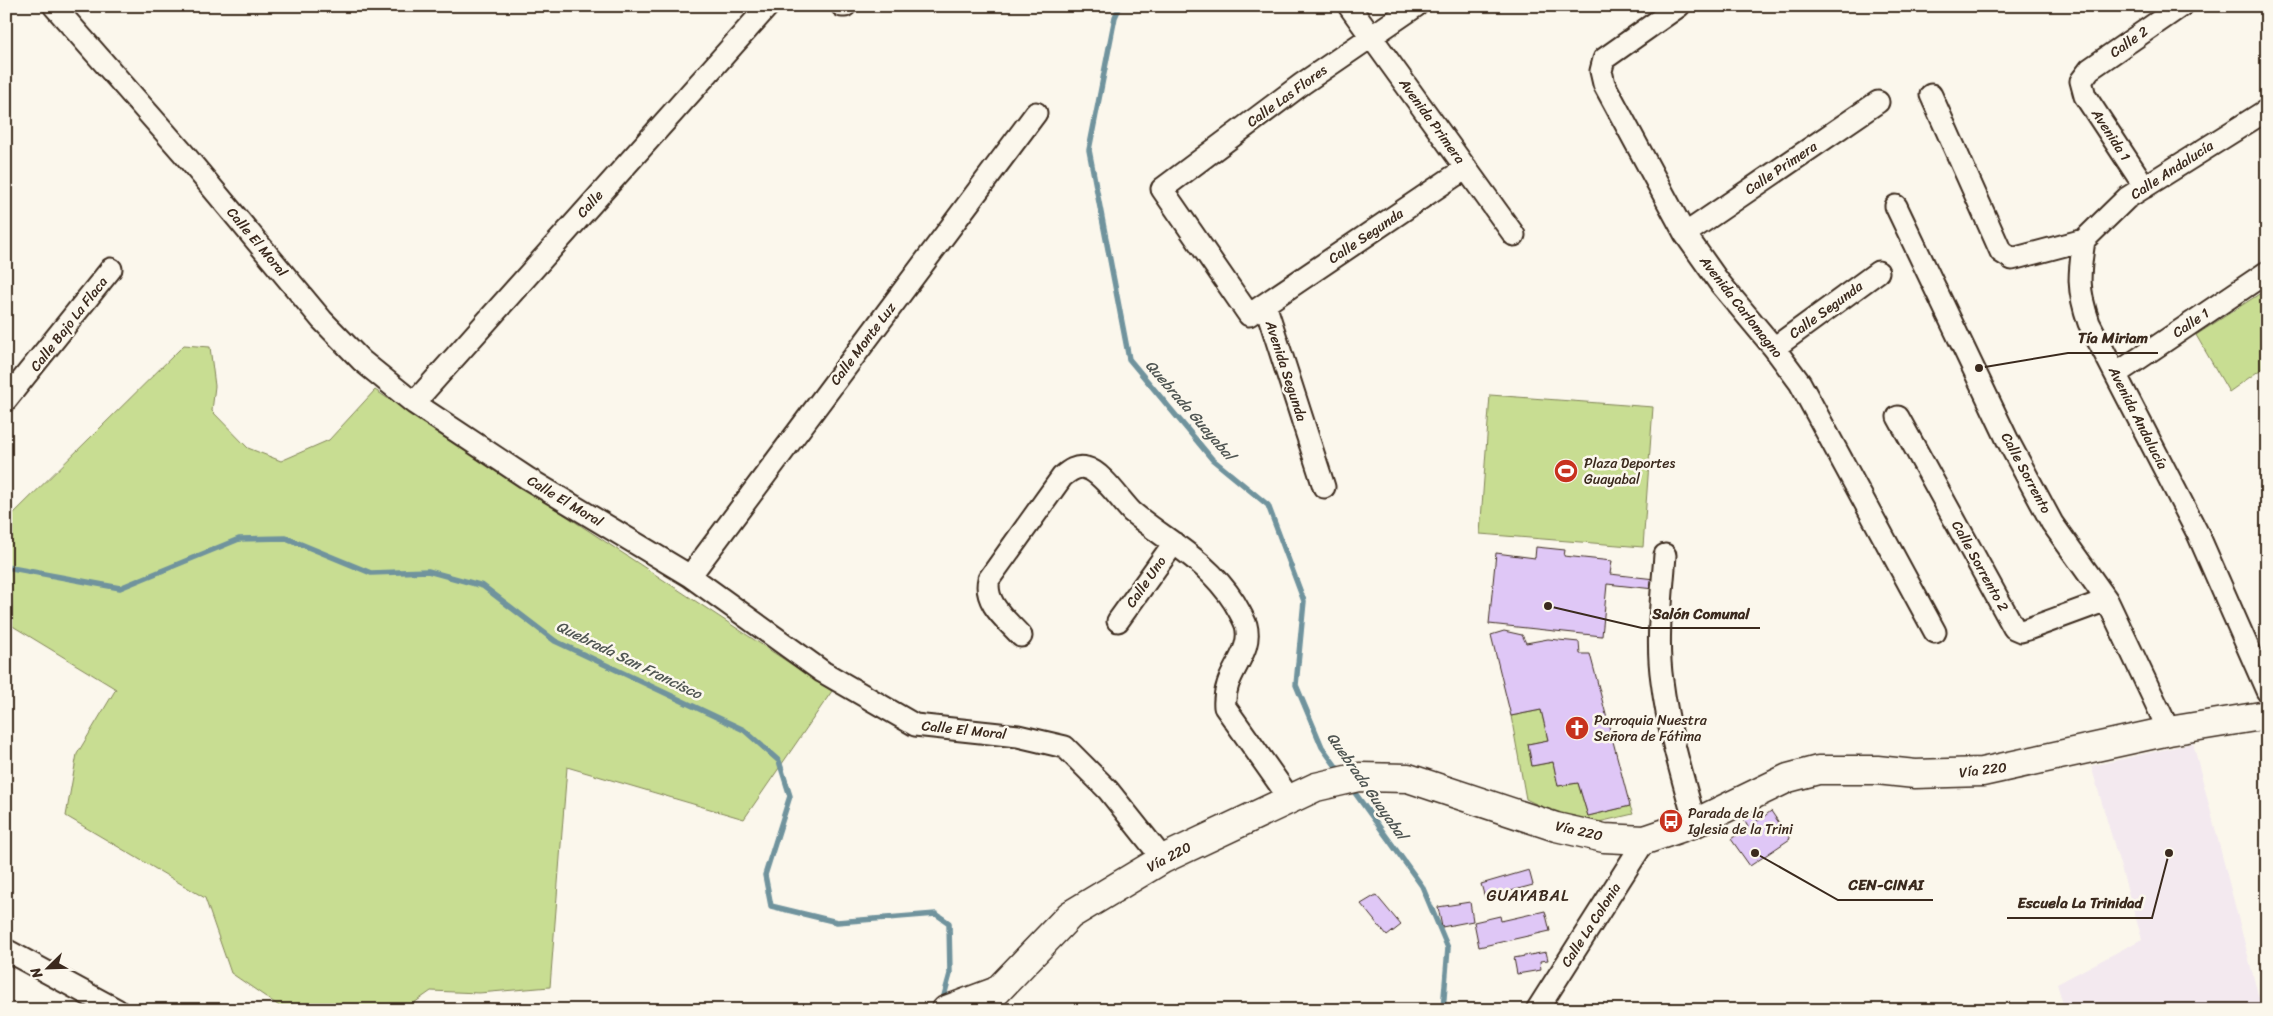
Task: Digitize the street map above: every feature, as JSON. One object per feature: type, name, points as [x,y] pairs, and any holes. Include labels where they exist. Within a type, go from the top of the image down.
[{"type":"main road","name":"Vía 220","points":[[951,1008],[997,991],[1070,915],[1163,859],[1316,787],[1359,777],[1408,778],[1556,827],[1604,838],[1646,840],[1694,823],[1788,778],[1818,770],[1876,770],[1914,774],[1982,772],[2170,731],[2267,715]]},
{"type":"street","name":"Calle El Moral","points":[[54,6],[184,154],[322,320],[362,361],[414,403],[527,478],[690,576],[823,672],[915,725],[1018,736],[1065,747],[1108,790],[1163,859]]},
{"type":"street","name":"Calle","points":[[414,403],[768,6]]},
{"type":"street","name":"Avenida Primera","points":[[1349,6],[1514,235]]},
{"type":"street","name":"Calle Las Flores","points":[[1162,189],[1302,84],[1416,6]]},
{"type":"street","name":"Avenida Carlomagno","points":[[1679,6],[1604,58],[1601,71],[1604,84],[1685,234],[1718,282],[1774,348],[1800,383],[1935,632]]},
{"type":"street","name":"Calle 2","points":[[2081,81],[2090,69],[2181,6]]},
{"type":"street","name":"Avenida 1","points":[[2081,81],[2085,96],[2145,187]]},
{"type":"street","points":[[1931,94],[2001,252],[2012,259],[2024,258],[2084,240]]},
{"type":"street","name":"Calle Primera","points":[[1685,234],[1878,102]]},
{"type":"street","name":"Calle Andalucía","points":[[2084,240],[2127,198],[2267,110]]},
{"type":"street","name":"Calle Monte Luz","points":[[690,576],[1036,113]]},
{"type":"street","name":"Calle Segunda","points":[[1265,304],[1466,168]]},
{"type":"street","name":"Avenida Segunda","points":[[1162,189],[1249,315],[1265,304],[1324,487]]},
{"type":"street","name":"Calle Sorrento","points":[[1896,206],[2008,441],[2052,523],[2107,600],[2170,731]]},
{"type":"street","name":"Avenida Andalucía","points":[[2084,240],[2079,276],[2081,300],[2089,323],[2198,534],[2267,691]]},
{"type":"street","name":"Calle Bajo La Flaca","points":[[6,400],[20,386],[111,269]]},
{"type":"street","name":"Calle Segunda","points":[[1774,348],[1878,272]]},
{"type":"street","name":"Calle 1","points":[[2116,374],[2267,272]]},
{"type":"street","name":"Calle Sorrento 2","points":[[1898,417],[2014,628],[2021,631],[2028,629],[2107,600]]},
{"type":"street","points":[[1021,636],[990,600],[987,588],[989,579],[1062,477],[1072,469],[1085,467],[1095,472],[1132,511],[1208,569],[1227,592],[1243,619],[1248,638],[1245,650],[1229,677],[1224,695],[1225,707],[1290,799]]},
{"type":"street","name":"Calle Uno","points":[[1118,621],[1174,543]]},
{"type":"street","points":[[1665,555],[1660,628],[1661,680],[1672,741],[1694,823]]},
{"type":"street","name":"Calle La Colonia","points":[[1536,1010],[1646,840]]},
{"type":"street","points":[[6,950],[117,1010]]},
{"type":"shaded area","points":[[2193,743],[2262,1010],[2065,1010],[2057,984],[2142,939],[2091,766]]},
{"type":"green space","points":[[2267,289],[2267,365],[2229,392],[2196,335]]},
{"type":"green space","points":[[184,345],[210,347],[215,386],[212,411],[248,448],[281,461],[329,440],[375,390],[832,691],[744,819],[567,767],[550,987],[479,993],[431,991],[404,1010],[285,1010],[231,973],[205,898],[66,816],[77,754],[116,689],[6,622],[6,521]]},
{"type":"green space","name":"Plaza Deportes Guayabal","points":[[1490,395],[1653,407],[1643,547],[1480,534]]},
{"type":"green space","points":[[1541,710],[1548,740],[1528,744],[1532,766],[1553,762],[1558,786],[1578,783],[1588,816],[1630,806],[1633,814],[1586,825],[1578,825],[1526,799],[1511,716]]},
{"type":"building","points":[[1536,547],[1565,550],[1564,556],[1612,561],[1610,574],[1655,579],[1654,589],[1607,584],[1602,636],[1489,624],[1496,553],[1535,558]]},
{"type":"building","name":"Parroquia Nuestra Señora de Fátima","points":[[1504,631],[1522,635],[1526,643],[1548,639],[1579,642],[1580,654],[1590,654],[1630,806],[1588,816],[1578,783],[1558,786],[1553,762],[1532,766],[1528,744],[1548,740],[1541,710],[1511,716],[1491,635]]},
{"type":"building","points":[[1771,811],[1790,839],[1750,866],[1731,839],[1748,827],[1744,820],[1754,814],[1758,821]]},
{"type":"building","points":[[1529,870],[1533,885],[1485,898],[1481,884]]},
{"type":"building","points":[[1376,895],[1401,925],[1387,936],[1361,904]]},
{"type":"building","points":[[1470,902],[1473,921],[1442,927],[1438,907]]},
{"type":"building","points":[[1545,911],[1550,931],[1479,947],[1474,922],[1500,916],[1501,921]]},
{"type":"building","points":[[1546,952],[1548,960],[1540,961],[1541,970],[1517,974],[1514,958]]},
{"type":"waterway","name":"Quebrada Guayabal","points":[[1120,6],[1115,17],[1089,150],[1129,359],[1212,459],[1268,505],[1304,601],[1296,685],[1322,747],[1340,772]]},
{"type":"waterway","name":"Quebrada San Francisco","points":[[6,567],[120,588],[239,539],[286,538],[371,573],[428,571],[483,586],[555,641],[744,730],[779,761],[790,796],[765,875],[771,906],[837,922],[936,914],[949,923],[950,974],[942,1003]]},
{"type":"waterway","name":"Quebrada Guayabal","points":[[1350,786],[1422,886],[1448,948],[1443,1010]]},
{"type":"place","name":"Tía Miriam","points":[[1979,368]]},
{"type":"place","name":"Plaza Deportes Guayabal","points":[[1566,471]]},
{"type":"place","name":"Salón Comunal","points":[[1548,606]]},
{"type":"place","name":"Parroquia Nuestra Señora de Fátima","points":[[1577,728]]},
{"type":"place","name":"Parada de la Iglesia de la Trini","points":[[1671,821]]},
{"type":"place","name":"CEN-CINAI","points":[[1755,853]]},
{"type":"place","name":"Escuela La Trinidad","points":[[2169,853]]},
{"type":"district","name":"GUAYABAL","points":[[1528,895]]}]
